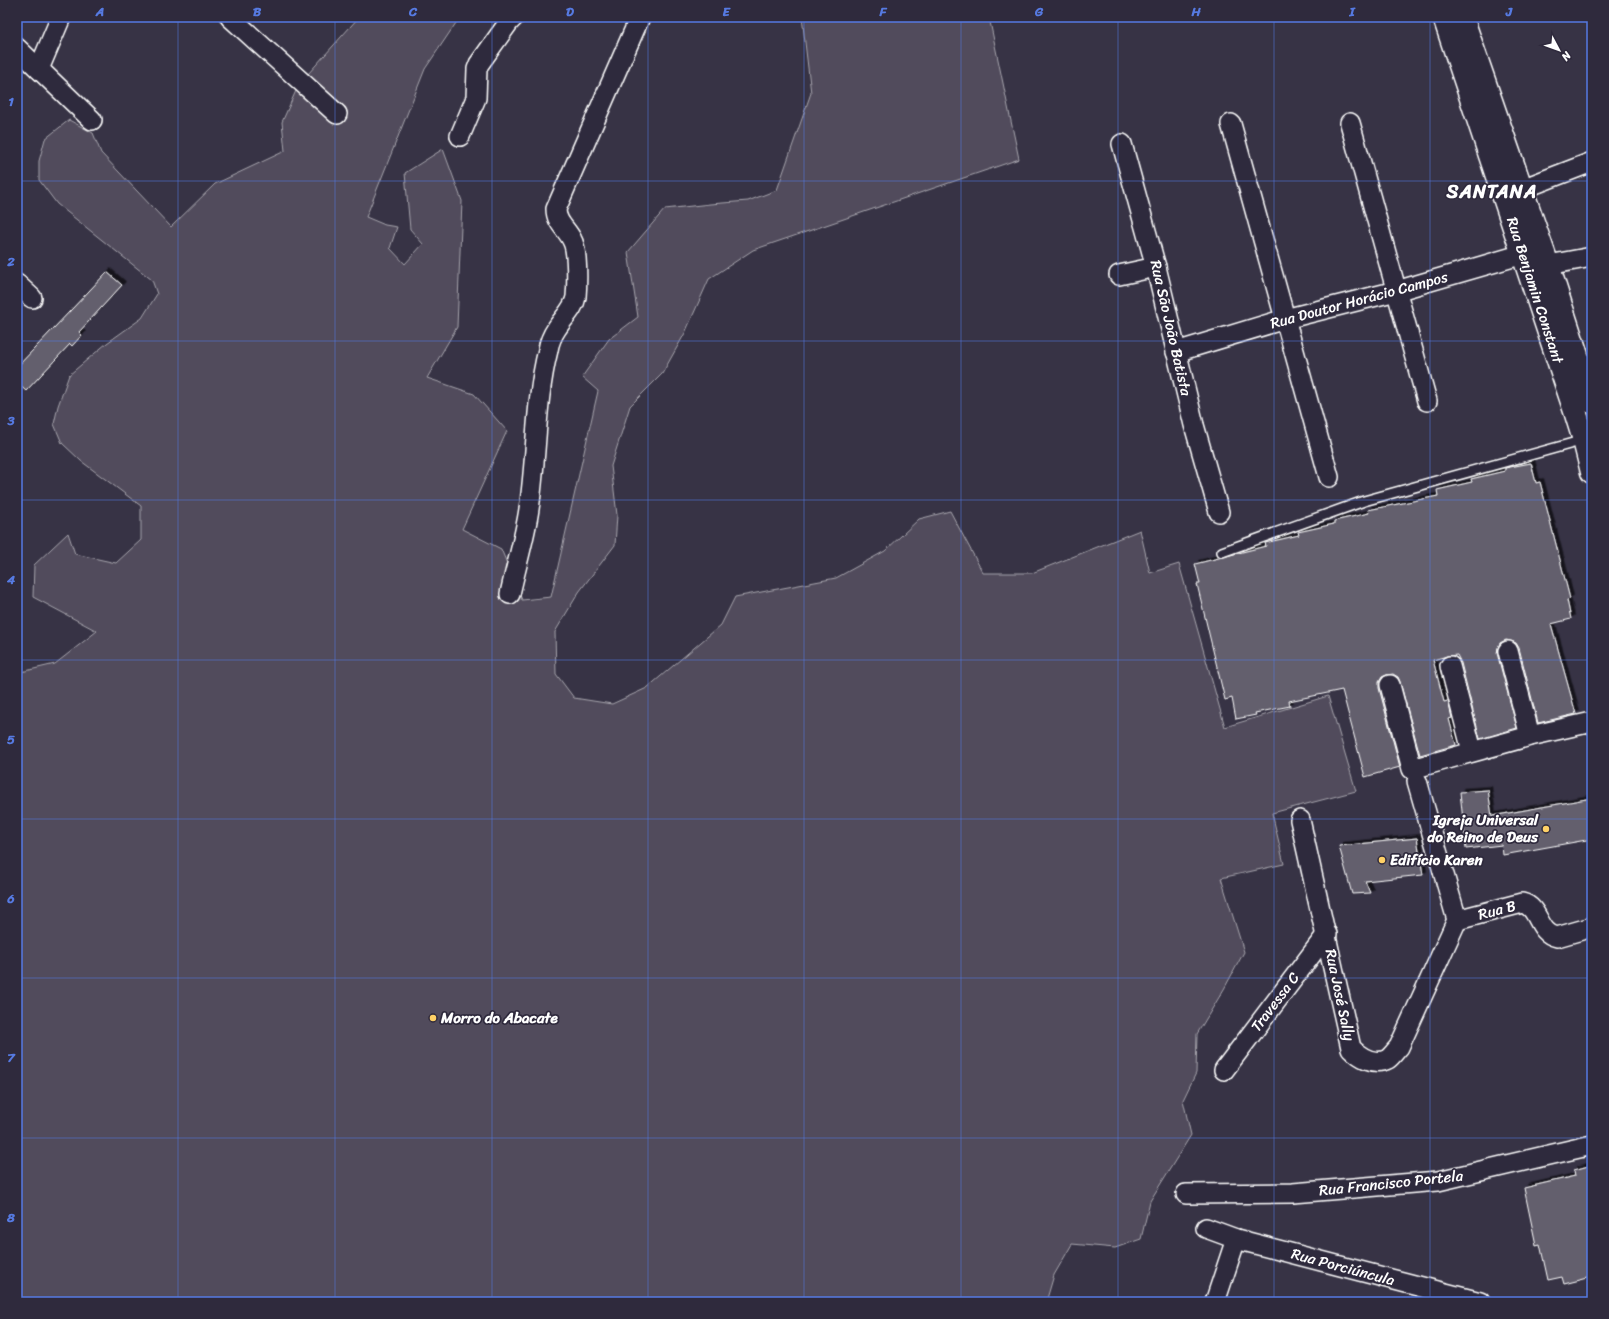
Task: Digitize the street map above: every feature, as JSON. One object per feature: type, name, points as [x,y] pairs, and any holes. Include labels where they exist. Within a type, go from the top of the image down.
[{"type":"main road","name":"Rua Benjamin Constant","points":[[1444,17],[1469,88],[1537,256],[1592,402]]},
{"type":"main road","name":"Rua Benjamin Constant","points":[[1462,17],[1522,189],[1537,256],[1588,439],[1592,472]]},
{"type":"street","points":[[39,69],[61,17]]},
{"type":"street","points":[[230,17],[337,114]]},
{"type":"street","points":[[460,136],[476,98],[477,69],[479,64],[514,17]]},
{"type":"street","points":[[510,594],[529,510],[539,391],[548,348],[556,329],[570,310],[576,298],[576,249],[572,239],[558,221],[556,209],[640,17]]},
{"type":"street","points":[[17,48],[92,120]]},
{"type":"street","points":[[1350,122],[1427,401]]},
{"type":"street","points":[[1231,124],[1328,478]]},
{"type":"street","name":"Rua São João Batista","points":[[1122,144],[1156,267],[1194,425],[1219,512]]},
{"type":"street","points":[[1522,189],[1592,162]]},
{"type":"street","name":"Rua Doutor Horácio Campos","points":[[1176,352],[1285,319],[1537,256],[1592,257]]},
{"type":"street","points":[[1119,275],[1156,267]]},
{"type":"street","points":[[17,284],[32,298]]},
{"type":"street","points":[[1508,651],[1530,736]]},
{"type":"street","points":[[1450,666],[1472,751]]},
{"type":"street","points":[[1390,685],[1412,769],[1472,751],[1592,722]]},
{"type":"street","points":[[1417,781],[1457,920]]},
{"type":"street","name":"Rua José Sally","points":[[1300,820],[1327,934],[1351,1048],[1360,1056],[1374,1062],[1388,1059],[1399,1047],[1457,920]]},
{"type":"street","name":"Rua B","points":[[1457,920],[1522,903],[1530,907],[1546,932],[1552,936],[1557,937],[1592,927]]},
{"type":"street","name":"Travessa C","points":[[1224,1070],[1327,934]]},
{"type":"street","name":"Rua Francisco Portela","points":[[1186,1194],[1293,1193],[1438,1181],[1592,1145]]},
{"type":"street","name":"Rua Porciúncula","points":[[1206,1228],[1236,1239],[1427,1296],[1480,1302]]},
{"type":"street","points":[[1215,1302],[1236,1239]]},
{"type":"lane","points":[[1222,552],[1364,501],[1588,439]]},
{"type":"shaded area","points":[[359,17],[458,17],[458,20],[425,69],[366,217],[385,225],[397,227],[390,248],[405,264],[423,244],[410,229],[405,173],[443,149],[462,201],[457,327],[427,378],[474,394],[507,431],[462,529],[501,549],[522,600],[551,597],[598,391],[582,377],[609,339],[638,317],[628,252],[665,209],[748,201],[777,190],[811,93],[802,17],[989,17],[1019,159],[753,250],[709,279],[685,333],[662,374],[630,406],[611,466],[617,515],[615,545],[579,592],[555,632],[556,674],[574,698],[612,704],[647,688],[721,625],[735,597],[836,578],[885,551],[919,519],[950,511],[983,573],[1032,573],[1140,530],[1150,573],[1179,564],[1225,727],[1328,696],[1356,791],[1272,813],[1284,864],[1221,878],[1244,952],[1197,1034],[1196,1073],[1183,1100],[1191,1135],[1150,1201],[1141,1239],[1115,1248],[1072,1244],[1054,1275],[1046,1302],[17,1302],[17,673],[55,664],[97,631],[33,597],[34,565],[68,533],[75,554],[116,563],[141,540],[141,506],[81,461],[62,443],[54,424],[58,406],[69,375],[107,343],[142,318],[157,294],[152,280],[57,204],[39,180],[39,161],[45,139],[69,120],[93,133],[101,153],[171,227],[215,184],[285,151],[282,122],[299,84]]},
{"type":"building","points":[[107,272],[122,285],[79,332],[82,335],[72,346],[70,344],[26,391],[17,383],[17,367]]},
{"type":"building","points":[[1531,463],[1536,483],[1540,482],[1570,599],[1567,600],[1571,619],[1551,624],[1576,714],[1538,723],[1519,648],[1516,643],[1506,640],[1500,643],[1497,653],[1517,728],[1480,739],[1461,663],[1457,655],[1447,656],[1433,660],[1444,702],[1448,701],[1452,718],[1449,719],[1456,745],[1420,755],[1398,677],[1393,674],[1382,677],[1379,682],[1379,688],[1400,767],[1365,777],[1342,690],[1289,701],[1290,706],[1255,713],[1256,715],[1236,719],[1232,698],[1225,700],[1197,584],[1200,584],[1195,564],[1266,546],[1265,543],[1299,535],[1298,532],[1334,524],[1334,521],[1369,513],[1368,510],[1438,496],[1437,490],[1472,482],[1471,479],[1505,471],[1505,468]]},
{"type":"building","name":"Igreja Universal do Reino de Deus","points":[[1488,790],[1492,816],[1592,798],[1592,839],[1503,855],[1502,845],[1466,849],[1460,792]]},
{"type":"building","name":"Edifício Karen","points":[[1417,838],[1423,875],[1365,881],[1370,893],[1352,894],[1339,846]]},
{"type":"building","points":[[1592,1165],[1592,1277],[1564,1284],[1562,1277],[1548,1280],[1540,1244],[1536,1245],[1524,1188],[1575,1176],[1574,1170]]},
{"type":"place","name":"Igreja Universal do Reino de Deus","points":[[1546,829]]},
{"type":"place","name":"Edifício Karen","points":[[1382,860]]},
{"type":"place","name":"Morro do Abacate","points":[[433,1018]]},
{"type":"district","name":"SANTANA","points":[[1492,191]]}]
